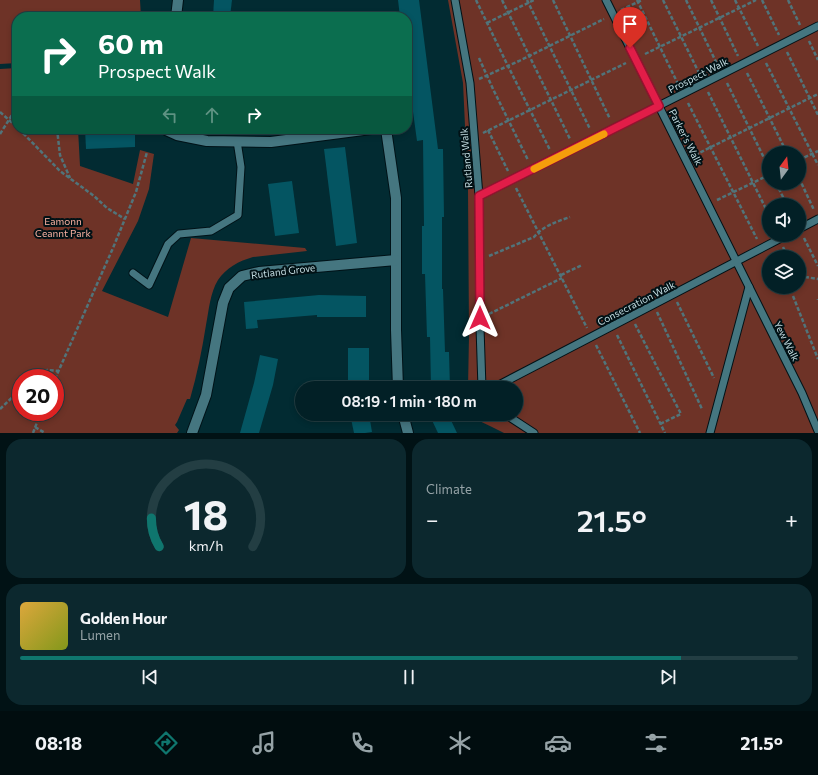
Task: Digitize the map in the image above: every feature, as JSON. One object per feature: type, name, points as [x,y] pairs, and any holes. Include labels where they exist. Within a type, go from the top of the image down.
[{"type":"street","points":[[177,12],[178,0]]},
{"type":"street","points":[[175,134],[207,141],[271,142],[333,134]]},
{"type":"street","points":[[387,134],[396,198],[396,330],[398,381]]},
{"type":"street","name":"Rutland Grove","points":[[192,433],[206,395],[223,303],[229,288],[242,276],[259,272],[396,260]]},
{"type":"street","points":[[405,421],[408,433]]},
{"type":"lane","name":"Rutland Walk","points":[[455,0],[470,83],[479,196],[482,381]]},
{"type":"lane","name":"Parker's Walk","points":[[606,0],[736,261]]},
{"type":"lane","name":"Prospect Walk","points":[[479,196],[818,26]]},
{"type":"lane","points":[[133,273],[149,285],[168,244],[179,234],[210,231],[238,215],[241,167],[237,141]]},
{"type":"lane","points":[[806,225],[818,219]]},
{"type":"lane","name":"Consecration Walk","points":[[507,381],[774,242]]},
{"type":"lane","name":"Yew Walk","points":[[736,261],[802,393],[818,431]]},
{"type":"lane","points":[[710,433],[749,287]]},
{"type":"lane","points":[[516,421],[534,433]]},
{"type":"path","points":[[476,0],[554,159]]},
{"type":"path","points":[[502,0],[574,149]]},
{"type":"path","points":[[487,23],[528,1],[534,0]]},
{"type":"path","points":[[553,0],[615,128]]},
{"type":"path","points":[[470,83],[550,46],[637,1],[642,0]]},
{"type":"path","points":[[662,0],[762,201]]},
{"type":"path","points":[[711,0],[783,146]]},
{"type":"path","points":[[736,0],[818,165]]},
{"type":"path","points":[[474,137],[756,0]]},
{"type":"path","points":[[762,0],[818,115]]},
{"type":"path","points":[[528,1],[595,138]]},
{"type":"path","points":[[637,1],[762,248]]},
{"type":"path","points":[[480,58],[533,169]]},
{"type":"path","points":[[686,160],[818,94]]},
{"type":"path","points":[[0,112],[12,122]]},
{"type":"path","points":[[0,134],[12,114]]},
{"type":"path","points":[[488,130],[640,433]]},
{"type":"path","points":[[24,134],[60,171],[107,208],[125,219]]},
{"type":"path","points":[[58,134],[60,155],[70,178]]},
{"type":"path","points":[[806,156],[818,150]]},
{"type":"path","points":[[60,369],[136,192],[147,152]]},
{"type":"path","points":[[708,205],[762,178]]},
{"type":"path","points":[[805,190],[815,210]]},
{"type":"path","points":[[479,260],[534,237],[549,224],[570,217]]},
{"type":"path","points":[[806,242],[818,266]]},
{"type":"path","points":[[480,318],[562,277],[582,265]]},
{"type":"path","points":[[806,277],[818,279]]},
{"type":"path","points":[[674,294],[716,382],[723,383]]},
{"type":"path","points":[[793,296],[818,359]]},
{"type":"path","points":[[653,305],[702,409]]},
{"type":"path","points":[[632,316],[681,414],[660,424]]},
{"type":"path","points":[[613,326],[665,433]]},
{"type":"path","points":[[0,409],[12,398]]},
{"type":"path","points":[[33,433],[37,421]]},
{"type":"path","points":[[35,427],[45,433]]},
{"type":"green space","points":[[0,0],[140,0],[141,12],[12,12],[12,63],[0,64]]},
{"type":"green space","points":[[448,0],[818,0],[818,433],[504,433],[479,421],[523,421],[523,381],[468,381],[468,190],[463,83]]},
{"type":"green space","name":"Eamonn Ceannt Park","points":[[12,68],[12,134],[78,134],[80,166],[133,184],[140,150],[154,154],[149,189],[138,221],[102,291],[168,317],[191,238],[305,248],[307,251],[253,257],[238,263],[229,269],[218,280],[211,296],[203,344],[190,399],[187,399],[175,425],[179,430],[177,433],[0,433],[0,69]]},
{"type":"building","points":[[214,0],[232,0],[231,12],[213,12]]},
{"type":"building","points":[[398,0],[419,0],[438,149],[443,149],[444,217],[442,217],[442,289],[445,352],[449,352],[450,381],[431,381],[430,337],[427,337],[425,274],[422,274],[422,226],[424,226],[423,140],[417,141],[412,104],[412,12],[399,12]]},
{"type":"building","points":[[85,134],[135,134],[135,147],[86,149]]},
{"type":"building","points":[[345,147],[357,243],[336,246],[324,149]]},
{"type":"building","points":[[292,181],[299,233],[275,236],[268,184]]},
{"type":"building","points":[[319,295],[366,296],[366,317],[317,317],[317,315],[257,320],[258,328],[246,329],[244,302]]},
{"type":"building","points":[[348,348],[369,348],[369,381],[348,381]]},
{"type":"building","points":[[260,355],[278,359],[273,385],[259,433],[240,433],[254,383]]},
{"type":"building","points":[[351,421],[370,421],[372,432],[354,433]]},
{"type":"building","points":[[432,421],[451,421],[457,433],[438,433]]},
{"type":"slow traffic","points":[[534,169],[604,134]]},
{"type":"route","points":[[480,318],[479,196],[659,106],[630,48]]}]
